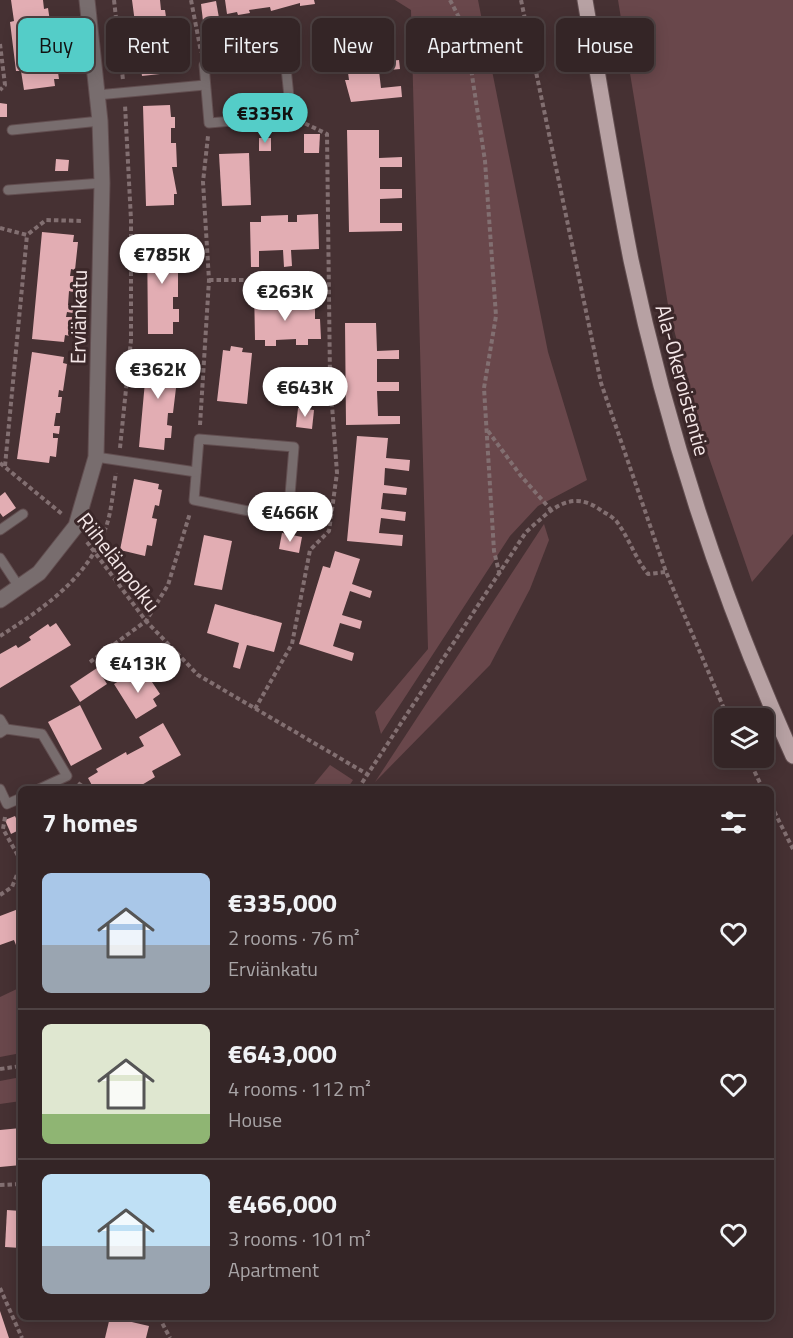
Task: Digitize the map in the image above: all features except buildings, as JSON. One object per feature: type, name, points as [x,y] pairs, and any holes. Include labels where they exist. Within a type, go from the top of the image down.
[{"type":"main road","name":"Ala-Okeroistentie","points":[[585,0],[632,261],[663,391],[712,553],[756,670],[793,756]]},
{"type":"street","name":"Erviänkatu","points":[[0,600],[39,573],[76,526],[96,457],[102,183],[100,121],[87,0]]},
{"type":"lane","points":[[204,72],[209,123],[291,116],[286,72]]},
{"type":"lane","points":[[97,94],[205,86]]},
{"type":"lane","points":[[12,130],[100,121]]},
{"type":"lane","points":[[8,190],[102,183]]},
{"type":"lane","points":[[199,439],[294,447],[288,519],[194,500],[199,439]]},
{"type":"lane","points":[[96,457],[196,472]]},
{"type":"lane","points":[[0,530],[23,514]]},
{"type":"lane","points":[[0,558],[19,587]]},
{"type":"lane","points":[[0,719],[3,731],[42,734],[67,776],[45,786]]},
{"type":"lane","points":[[0,789],[7,804],[18,799]]},
{"type":"path","points":[[191,0],[202,55]]},
{"type":"path","points":[[450,0],[465,29],[485,160],[496,316],[484,388],[494,551],[500,576]]},
{"type":"path","points":[[521,0],[601,383],[666,572],[724,708]]},
{"type":"path","points":[[0,44],[5,85],[0,90]]},
{"type":"path","points":[[255,709],[292,644],[310,550],[329,531],[337,473],[330,378],[327,134],[291,116]]},
{"type":"path","points":[[199,439],[209,280],[204,182],[209,123]]},
{"type":"path","points":[[4,466],[27,235],[46,220],[101,221]]},
{"type":"path","points":[[0,228],[27,235]]},
{"type":"path","points":[[209,280],[246,280]]},
{"type":"path","points":[[487,429],[521,476],[551,510]]},
{"type":"path","name":"Riihelänpolku","points":[[0,463],[76,526],[146,621],[198,675],[367,774]]},
{"type":"path","points":[[90,662],[146,621],[168,585],[194,500]]},
{"type":"path","points":[[360,786],[500,576],[526,532],[551,510],[571,500],[592,503],[617,521],[636,559],[648,574],[666,572]]},
{"type":"path","points":[[753,768],[762,786]]},
{"type":"path","points":[[7,804],[3,829],[18,857]]},
{"type":"path","points":[[774,810],[793,849]]},
{"type":"path","points":[[0,895],[12,887],[18,871]]},
{"type":"path","points":[[0,1069],[18,1066]]},
{"type":"path","points":[[0,1185],[18,1184]]},
{"type":"path","points":[[0,1288],[22,1338]]},
{"type":"path","points":[[161,1320],[170,1338]]},
{"type":"shaded area","points":[[395,0],[478,0],[482,18],[411,18],[411,10]]},
{"type":"shaded area","points":[[618,0],[793,0],[793,534],[752,582],[705,446],[669,311],[630,72],[654,72],[654,18],[621,18]]},
{"type":"shaded area","points":[[413,72],[492,72],[548,352],[587,480],[538,506],[510,536],[381,734],[375,712],[428,649]]},
{"type":"shaded area","points":[[544,524],[549,540],[530,589],[490,665],[375,782]]},
{"type":"shaded area","points":[[330,765],[353,780],[349,786],[312,786]]},
{"type":"shaded area","points":[[18,988],[18,1054],[0,1057],[0,997]]},
{"type":"shaded area","points":[[18,1078],[18,1101],[0,1104],[0,1081]]}]
